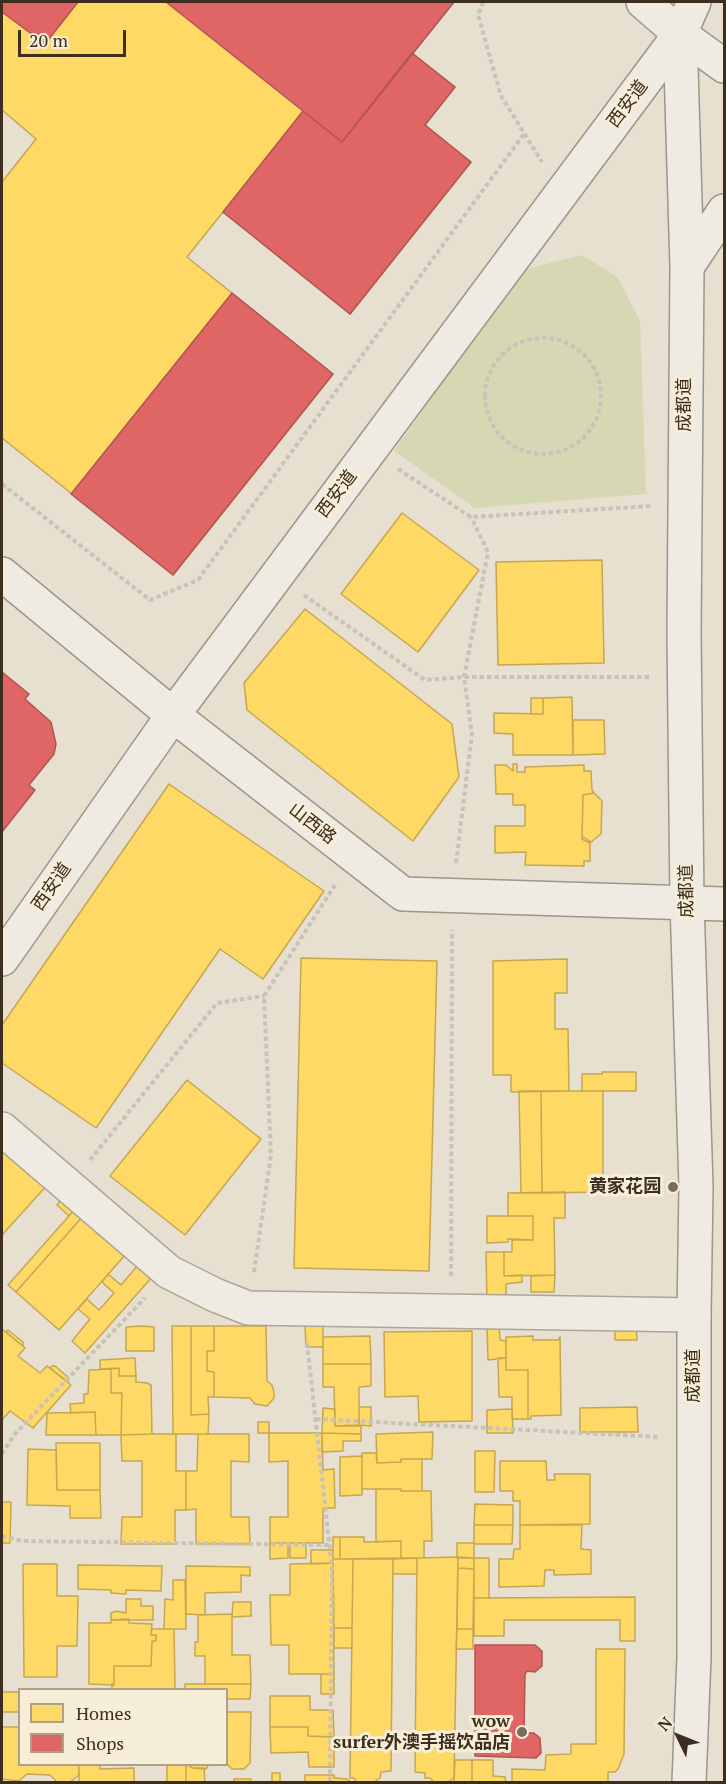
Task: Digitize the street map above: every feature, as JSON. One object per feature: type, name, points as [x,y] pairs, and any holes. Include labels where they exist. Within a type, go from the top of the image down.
[{"type":"street","points":[[643,2],[680,34],[724,66]]},
{"type":"street","name":"成都道","points":[[689,1782],[694,1657],[696,1187],[687,902],[684,677],[687,267],[680,34],[694,2]]},
{"type":"street","name":"西安道","points":[[2,959],[172,715],[680,34]]},
{"type":"street","points":[[687,267],[724,211]]},
{"type":"street","name":"山西路","points":[[2,574],[172,715],[403,894],[724,904]]},
{"type":"street","points":[[2,1129],[169,1272],[215,1295],[248,1308],[694,1315]]},
{"type":"path","points":[[483,2],[478,15],[501,96],[542,163],[568,185]]},
{"type":"path","points":[[2,484],[150,600],[198,580],[524,134]]},
{"type":"path","points":[[549,338],[568,343],[584,354],[596,370],[602,390],[600,410],[593,427],[581,441],[565,451],[547,455],[528,453],[512,446],[498,433],[488,417],[485,399],[487,380],[496,362],[511,348],[528,340],[549,338]]},
{"type":"path","points":[[370,451],[471,517],[685,504]]},
{"type":"path","points":[[277,575],[425,680],[475,677],[684,677]]},
{"type":"path","points":[[248,1308],[271,1156],[264,996],[354,856]]},
{"type":"path","points":[[69,1186],[218,1003],[264,996]]},
{"type":"path","points":[[2,1454],[14,1435],[169,1272]]},
{"type":"path","points":[[303,1310],[332,1568],[330,1782]]},
{"type":"path","points":[[316,1419],[694,1439]]},
{"type":"path","points":[[2,1536],[22,1541],[330,1545]]},
{"type":"green space","points":[[582,255],[618,278],[640,321],[646,494],[475,508],[394,451],[522,270]]},
{"type":"building: Homes","points":[[2,2],[454,2],[412,53],[455,87],[425,125],[471,162],[350,314],[223,212],[187,257],[333,374],[173,575],[2,438]]},
{"type":"building: Homes","points":[[2,110],[36,139],[2,182]]},
{"type":"building: Homes","points":[[402,513],[479,570],[418,652],[341,594]]},
{"type":"building: Homes","points":[[602,560],[604,663],[498,665],[496,562]]},
{"type":"building: Homes","points":[[305,609],[452,724],[459,777],[413,841],[247,710],[244,683]]},
{"type":"building: Homes","points":[[572,697],[573,755],[513,755],[513,734],[494,733],[494,713],[543,714],[543,698]]},
{"type":"building: Homes","points":[[531,698],[543,698],[543,714],[531,714]]},
{"type":"building: Homes","points":[[573,720],[604,720],[605,754],[573,755]]},
{"type":"building: Homes","points":[[513,764],[517,764],[517,772],[525,772],[525,767],[584,765],[584,771],[591,771],[594,793],[583,795],[582,839],[590,843],[590,861],[584,861],[584,866],[525,865],[526,852],[495,853],[495,826],[525,826],[525,805],[513,805],[513,794],[496,794],[495,765],[506,765],[513,771]]},
{"type":"building: Homes","points":[[169,784],[324,891],[263,979],[220,949],[96,1128],[2,1063],[2,1025]]},
{"type":"building: Homes","points":[[594,793],[602,801],[601,834],[591,842],[582,836],[583,795]]},
{"type":"building: Homes","points":[[301,958],[437,961],[429,1271],[294,1268]]},
{"type":"building: Homes","points":[[567,959],[567,993],[555,993],[555,1029],[568,1029],[569,1091],[511,1092],[511,1075],[493,1075],[493,961]]},
{"type":"building: Homes","points":[[602,1072],[636,1072],[636,1091],[582,1091],[582,1074],[602,1074]]},
{"type":"building: Homes","points":[[187,1080],[261,1139],[185,1235],[110,1176]]},
{"type":"building: Homes","points":[[519,1091],[541,1091],[542,1193],[521,1193]]},
{"type":"building: Homes","points":[[541,1091],[603,1091],[603,1192],[542,1193]]},
{"type":"building: Homes","points":[[2,1139],[50,1182],[2,1235]]},
{"type":"building: Homes","points":[[565,1192],[565,1218],[554,1218],[555,1275],[504,1276],[504,1252],[512,1252],[512,1240],[533,1240],[533,1216],[508,1216],[508,1193]]},
{"type":"building: Homes","points":[[64,1197],[76,1208],[69,1216],[57,1205]]},
{"type":"building: Homes","points":[[76,1208],[84,1215],[16,1292],[8,1285]]},
{"type":"building: Homes","points":[[84,1215],[126,1254],[59,1330],[16,1292]]},
{"type":"building: Homes","points":[[487,1216],[533,1216],[533,1240],[508,1239],[508,1242],[487,1243]]},
{"type":"building: Homes","points":[[486,1252],[504,1252],[504,1276],[522,1275],[522,1282],[506,1284],[506,1301],[487,1302]]},
{"type":"building: Homes","points":[[138,1265],[152,1277],[85,1353],[72,1341],[90,1319],[78,1309],[87,1299],[99,1310],[114,1293],[102,1282],[108,1274],[121,1285]]},
{"type":"building: Homes","points":[[555,1275],[554,1292],[531,1292],[531,1276]]},
{"type":"building: Homes","points":[[615,1322],[636,1322],[637,1340],[615,1340]]},
{"type":"building: Homes","points":[[499,1324],[500,1340],[506,1341],[506,1358],[488,1360],[487,1325]]},
{"type":"building: Homes","points":[[305,1325],[323,1325],[323,1347],[306,1347]]},
{"type":"building: Homes","points":[[172,1326],[191,1326],[191,1415],[209,1414],[208,1434],[173,1434]]},
{"type":"building: Homes","points":[[191,1326],[214,1326],[214,1351],[207,1351],[207,1371],[214,1372],[214,1397],[208,1397],[209,1414],[191,1415]]},
{"type":"building: Homes","points":[[214,1326],[266,1326],[267,1381],[272,1385],[274,1392],[274,1398],[267,1406],[255,1404],[250,1398],[214,1397],[214,1372],[207,1371],[207,1351],[214,1351]]},
{"type":"building: Homes","points":[[126,1327],[154,1327],[154,1351],[126,1351]]},
{"type":"building: Homes","points":[[2,1329],[25,1348],[18,1356],[40,1373],[47,1366],[71,1385],[33,1428],[10,1411],[2,1420]]},
{"type":"building: Homes","points":[[8,1330],[23,1342],[23,1346],[6,1332]]},
{"type":"building: Homes","points":[[472,1331],[472,1421],[419,1422],[418,1396],[385,1397],[384,1332]]},
{"type":"building: Homes","points":[[370,1336],[371,1364],[323,1364],[323,1337]]},
{"type":"building: Homes","points":[[533,1336],[533,1340],[558,1340],[560,1337],[561,1415],[531,1416],[531,1419],[528,1419],[528,1370],[506,1370],[506,1337]]},
{"type":"building: Homes","points":[[135,1358],[136,1376],[119,1376],[119,1368],[100,1369],[100,1360]]},
{"type":"building: Homes","points":[[498,1358],[506,1358],[506,1370],[528,1370],[528,1419],[512,1419],[512,1397],[499,1397]]},
{"type":"building: Homes","points":[[323,1364],[371,1364],[371,1386],[359,1387],[359,1425],[335,1426],[334,1387],[323,1387]]},
{"type":"building: Homes","points":[[52,1366],[69,1378],[68,1382],[50,1368]]},
{"type":"building: Homes","points":[[119,1368],[119,1376],[136,1376],[136,1382],[151,1385],[152,1434],[121,1435],[122,1393],[111,1393],[111,1369]]},
{"type":"building: Homes","points":[[111,1369],[111,1393],[122,1393],[121,1435],[96,1435],[95,1412],[71,1413],[70,1404],[84,1403],[84,1394],[88,1394],[89,1370]]},
{"type":"building: Homes","points":[[359,1407],[371,1407],[371,1426],[359,1425]]},
{"type":"building: Homes","points":[[637,1407],[638,1432],[580,1432],[580,1408]]},
{"type":"building: Homes","points":[[323,1408],[335,1409],[335,1426],[361,1426],[361,1434],[322,1433]]},
{"type":"building: Homes","points":[[512,1409],[513,1433],[487,1433],[487,1410]]},
{"type":"building: Homes","points":[[95,1412],[96,1435],[46,1435],[47,1413]]},
{"type":"building: Homes","points":[[258,1422],[269,1422],[269,1433],[258,1433]]},
{"type":"building: Homes","points":[[433,1432],[432,1459],[401,1459],[401,1462],[377,1463],[376,1434]]},
{"type":"building: Homes","points":[[269,1433],[322,1433],[323,1470],[334,1469],[335,1508],[323,1508],[323,1543],[270,1543],[270,1517],[288,1517],[288,1461],[269,1462]]},
{"type":"building: Homes","points":[[322,1433],[361,1434],[361,1441],[343,1441],[343,1451],[322,1452]]},
{"type":"building: Homes","points":[[176,1434],[176,1471],[186,1471],[186,1510],[175,1510],[175,1544],[121,1544],[122,1517],[142,1517],[142,1461],[122,1461],[121,1435]]},
{"type":"building: Homes","points":[[198,1434],[249,1434],[249,1462],[231,1461],[231,1517],[249,1517],[250,1544],[196,1544],[196,1509],[186,1510],[186,1471],[197,1471]]},
{"type":"building: Homes","points":[[56,1443],[100,1443],[100,1490],[57,1490]]},
{"type":"building: Homes","points":[[28,1449],[56,1450],[57,1490],[100,1490],[101,1518],[70,1518],[70,1506],[27,1505]]},
{"type":"building: Homes","points":[[475,1451],[495,1451],[494,1492],[475,1492]]},
{"type":"building: Homes","points":[[362,1453],[376,1453],[377,1463],[401,1462],[401,1459],[422,1459],[422,1491],[362,1489]]},
{"type":"building: Homes","points":[[362,1456],[362,1495],[340,1496],[340,1457]]},
{"type":"building: Homes","points":[[500,1461],[546,1461],[547,1480],[555,1480],[554,1474],[590,1474],[590,1524],[520,1525],[520,1501],[513,1501],[513,1491],[500,1491]]},
{"type":"building: Homes","points":[[376,1489],[431,1491],[432,1541],[424,1541],[424,1558],[401,1558],[401,1541],[376,1542]]},
{"type":"building: Homes","points":[[2,1502],[11,1502],[10,1543],[2,1543]]},
{"type":"building: Homes","points":[[475,1504],[513,1505],[513,1525],[474,1525]]},
{"type":"building: Homes","points":[[474,1525],[513,1525],[512,1544],[474,1544]]},
{"type":"building: Homes","points":[[520,1525],[582,1525],[581,1549],[591,1550],[591,1574],[554,1575],[554,1570],[545,1570],[544,1586],[499,1587],[499,1559],[513,1559],[514,1549],[520,1549]]},
{"type":"building: Homes","points":[[333,1537],[340,1537],[340,1559],[333,1559]]},
{"type":"building: Homes","points":[[340,1537],[364,1537],[364,1542],[401,1541],[401,1558],[340,1559]]},
{"type":"building: Homes","points":[[270,1543],[288,1543],[288,1558],[270,1559]]},
{"type":"building: Homes","points":[[290,1543],[306,1543],[306,1558],[290,1558]]},
{"type":"building: Homes","points":[[457,1543],[474,1543],[474,1558],[457,1558]]},
{"type":"building: Homes","points":[[311,1550],[333,1550],[333,1563],[311,1564]]},
{"type":"building: Homes","points":[[458,1557],[454,1778],[448,1782],[434,1782],[430,1778],[425,1778],[425,1773],[415,1772],[417,1558]]},
{"type":"building: Homes","points":[[458,1557],[474,1558],[474,1569],[458,1568]]},
{"type":"building: Homes","points":[[417,1558],[417,1574],[393,1574],[393,1559]]},
{"type":"building: Homes","points":[[474,1558],[489,1558],[489,1598],[474,1598]]},
{"type":"building: Homes","points":[[333,1559],[353,1559],[352,1628],[334,1628]]},
{"type":"building: Homes","points":[[353,1559],[393,1559],[391,1771],[381,1772],[380,1778],[374,1782],[356,1782],[354,1778],[350,1778]]},
{"type":"building: Homes","points":[[333,1563],[334,1674],[289,1674],[289,1645],[271,1645],[270,1595],[290,1595],[290,1564]]},
{"type":"building: Homes","points":[[23,1564],[57,1564],[57,1596],[78,1596],[77,1646],[57,1646],[57,1677],[24,1677]]},
{"type":"building: Homes","points":[[78,1565],[162,1566],[161,1591],[126,1590],[126,1594],[111,1593],[111,1590],[78,1589]]},
{"type":"building: Homes","points":[[186,1566],[250,1567],[250,1576],[241,1575],[241,1592],[205,1593],[205,1615],[186,1614]]},
{"type":"building: Homes","points":[[458,1568],[474,1569],[473,1629],[457,1629]]},
{"type":"building: Homes","points":[[173,1580],[185,1580],[186,1629],[164,1629],[165,1599],[173,1600]]},
{"type":"building: Homes","points":[[635,1597],[635,1641],[620,1641],[620,1620],[504,1620],[504,1636],[474,1636],[474,1598]]},
{"type":"building: Homes","points":[[126,1599],[141,1599],[141,1606],[153,1606],[153,1620],[111,1620],[111,1613],[116,1611],[126,1613]]},
{"type":"building: Homes","points":[[233,1602],[251,1602],[251,1616],[232,1617]]},
{"type":"building: Homes","points":[[232,1614],[232,1655],[250,1655],[251,1684],[205,1684],[205,1656],[195,1656],[195,1642],[198,1642],[198,1615]]},
{"type":"building: Homes","points":[[129,1619],[129,1623],[152,1624],[151,1635],[156,1635],[156,1641],[152,1641],[151,1666],[114,1666],[114,1685],[89,1684],[89,1623],[111,1623],[111,1620]]},
{"type":"building: Homes","points":[[334,1628],[352,1628],[352,1648],[334,1648]]},
{"type":"building: Homes","points":[[152,1629],[174,1629],[175,1688],[112,1688],[114,1666],[151,1666],[152,1641],[156,1641],[156,1635],[151,1635]]},
{"type":"building: Homes","points":[[457,1629],[473,1629],[473,1649],[456,1649]]},
{"type":"building: Homes","points":[[596,1649],[625,1649],[624,1754],[618,1769],[615,1772],[608,1772],[608,1782],[512,1782],[512,1769],[545,1770],[546,1755],[571,1754],[571,1744],[596,1744]]},
{"type":"building: Homes","points":[[321,1674],[334,1674],[334,1694],[321,1694]]},
{"type":"building: Homes","points":[[185,1684],[251,1684],[250,1699],[228,1699],[228,1688],[185,1688]]},
{"type":"building: Homes","points":[[2,1692],[18,1692],[18,1712],[2,1712]]},
{"type":"building: Homes","points":[[270,1696],[310,1696],[310,1710],[333,1710],[334,1737],[308,1736],[308,1727],[270,1727]]},
{"type":"building: Homes","points":[[228,1712],[251,1712],[250,1763],[244,1769],[232,1769],[228,1765]]},
{"type":"building: Homes","points":[[2,1727],[18,1727],[18,1766],[79,1766],[79,1775],[70,1782],[57,1782],[50,1775],[27,1774],[19,1781],[2,1779]]},
{"type":"building: Homes","points":[[270,1727],[308,1727],[308,1736],[334,1737],[334,1767],[309,1767],[308,1752],[271,1753]]},
{"type":"building: Homes","points":[[455,1760],[472,1760],[472,1782],[454,1782]]},
{"type":"building: Homes","points":[[472,1760],[493,1760],[493,1776],[505,1777],[506,1782],[472,1782]]},
{"type":"building: Homes","points":[[79,1766],[100,1766],[100,1769],[134,1768],[134,1782],[79,1782]]},
{"type":"building: Homes","points":[[167,1766],[186,1766],[186,1782],[167,1782]]},
{"type":"building: Homes","points":[[186,1766],[204,1768],[205,1782],[186,1782]]},
{"type":"building: Homes","points":[[190,1766],[208,1766],[206,1769]]},
{"type":"building: Homes","points":[[272,1773],[280,1773],[280,1782],[272,1782]]},
{"type":"building: Homes","points":[[305,1775],[334,1775],[334,1778],[347,1779],[351,1782],[305,1782]]},
{"type":"building: Homes","points":[[234,1779],[251,1779],[251,1782],[234,1782]]},
{"type":"building: Shops","points":[[2,2],[78,2],[45,44],[2,12]]},
{"type":"building: Shops","points":[[166,2],[454,2],[342,142]]},
{"type":"building: Shops","points":[[412,53],[455,87],[425,125],[471,162],[350,314],[223,212],[303,111],[342,142]]},
{"type":"building: Shops","points":[[232,293],[333,374],[173,575],[71,494]]},
{"type":"building: Shops","points":[[2,672],[29,694],[25,699],[51,722],[56,744],[54,754],[29,785],[35,790],[2,832]]},
{"type":"building: Shops","points":[[475,1645],[535,1645],[542,1651],[542,1666],[535,1672],[527,1671],[525,1674],[524,1733],[534,1733],[540,1738],[541,1753],[536,1758],[475,1756]]},
{"type":"place","name":"黄家花园","points":[[673,1187]]},
{"type":"place","name":"wow surfer外澳手摇饮品店","points":[[522,1732]]}]
